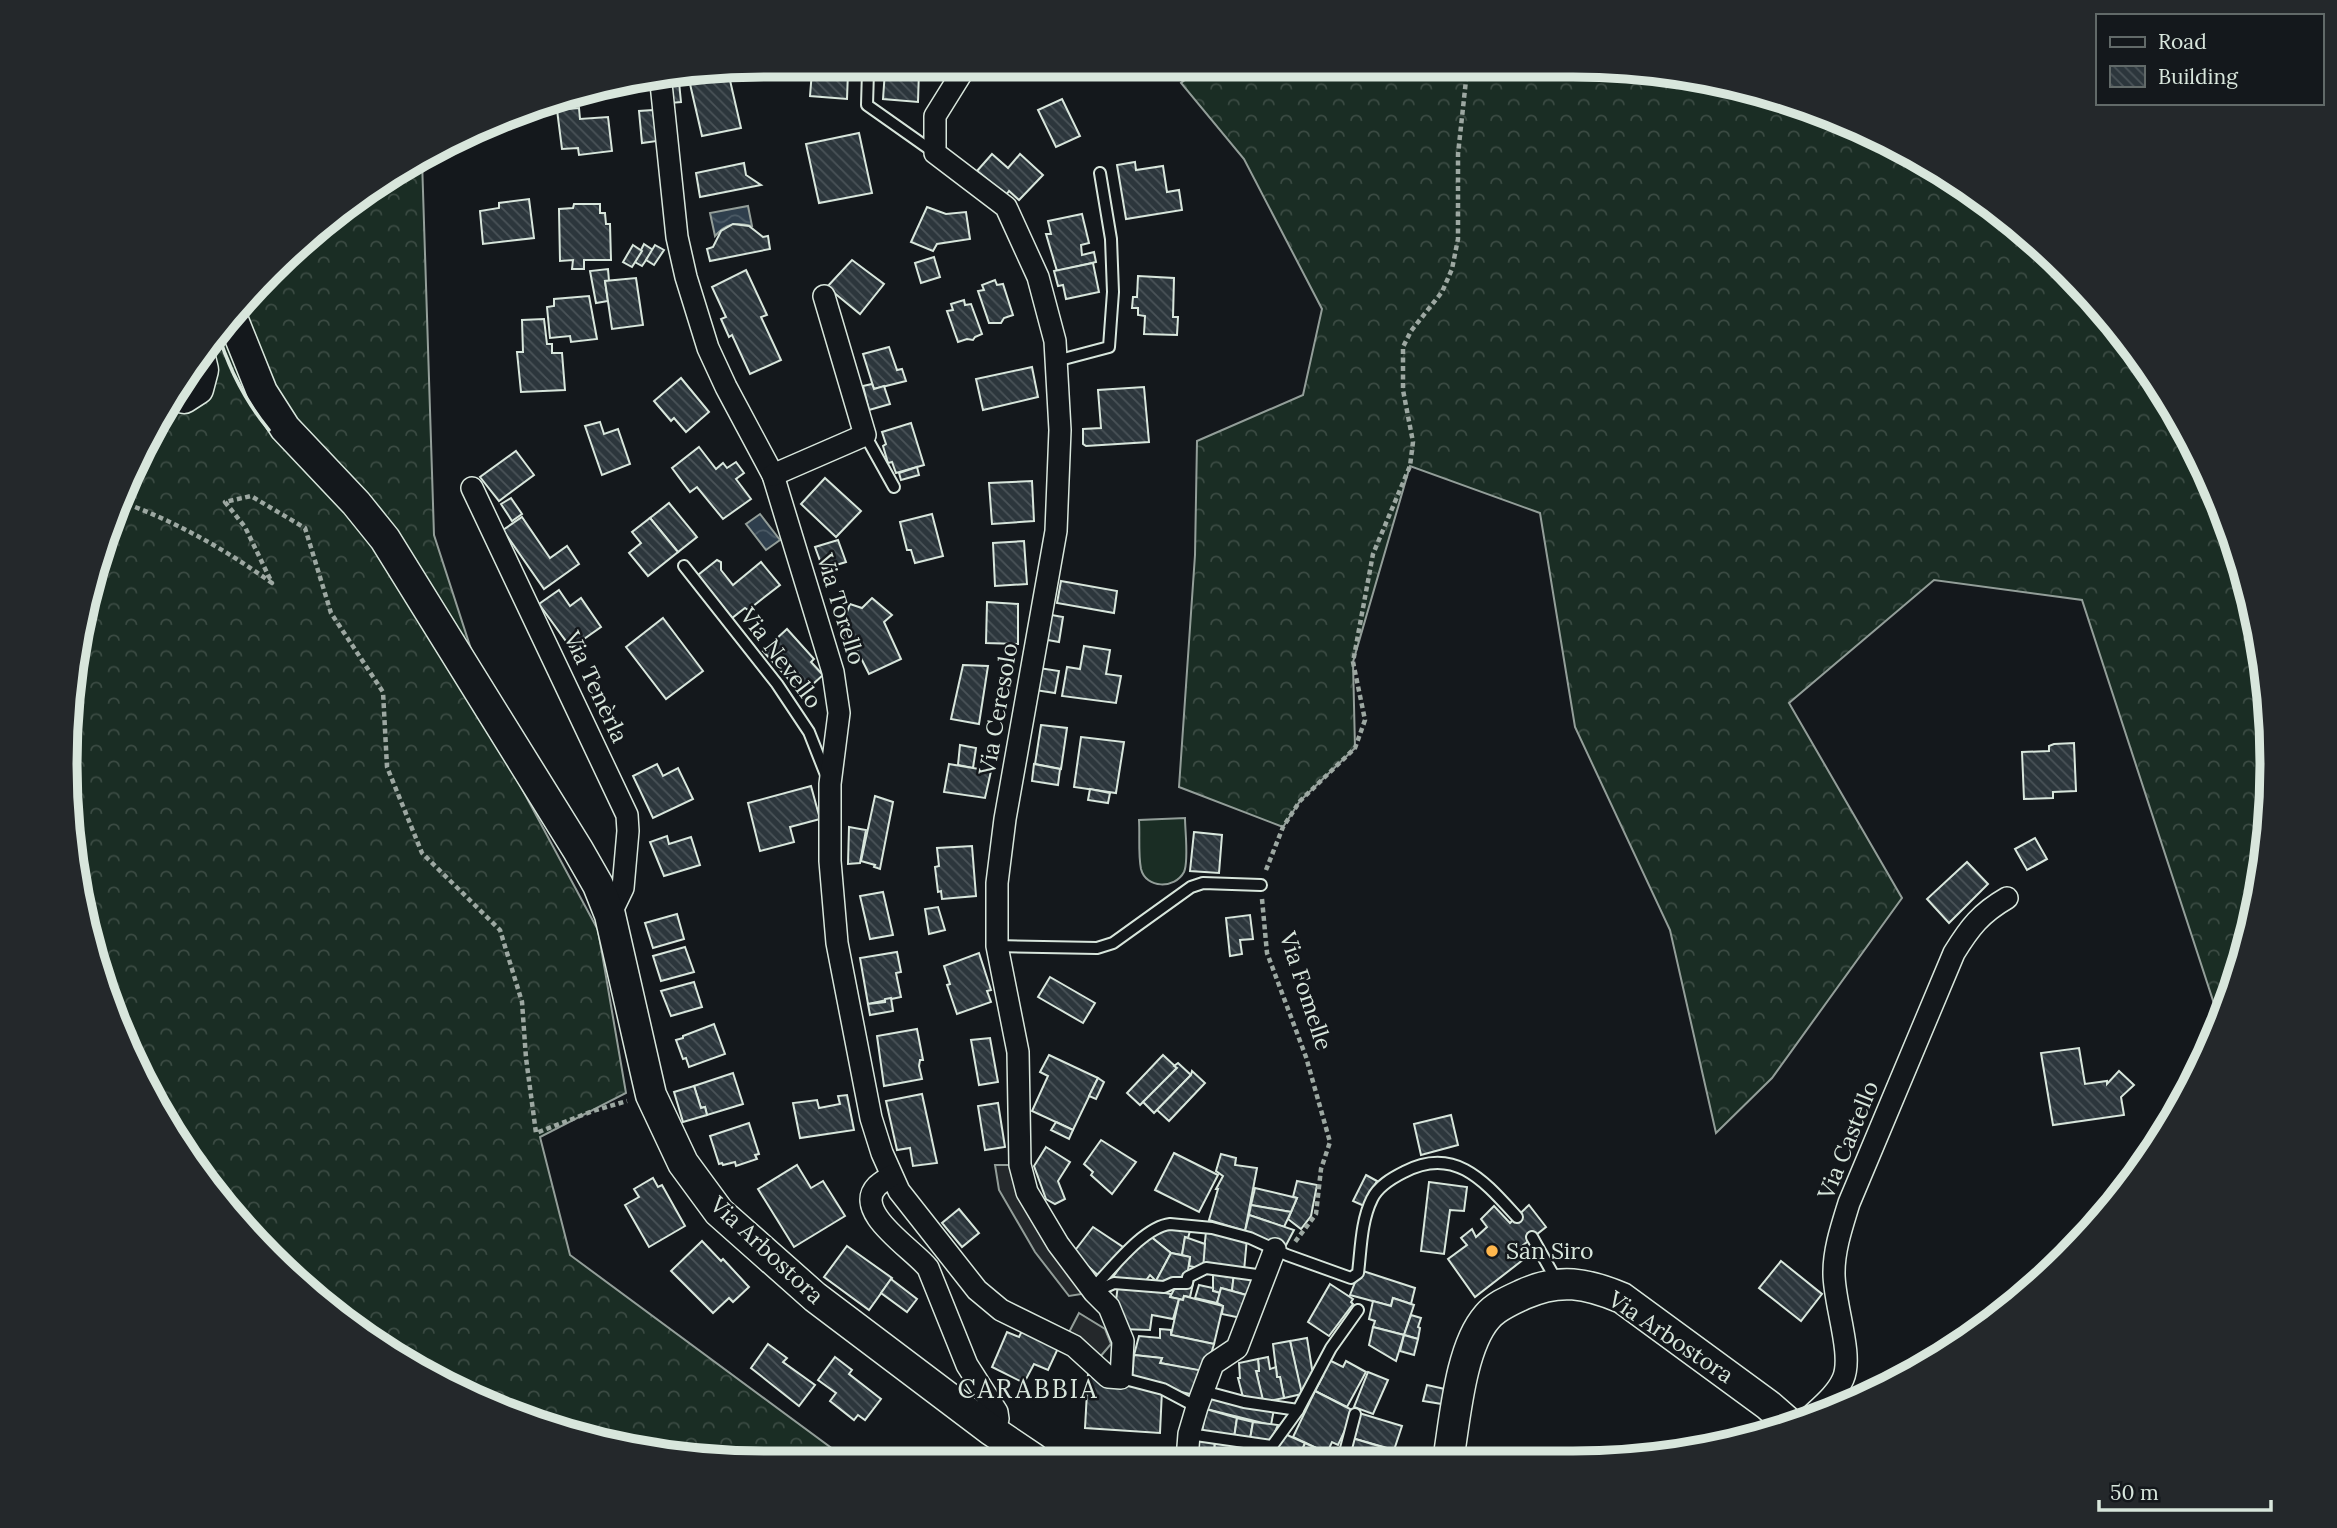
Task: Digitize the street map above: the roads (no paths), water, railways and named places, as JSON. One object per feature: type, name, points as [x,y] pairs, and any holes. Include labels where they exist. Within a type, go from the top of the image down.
[{"type":"street","points":[[935,153],[935,116],[959,77]]},
{"type":"street","name":"Via Torello","points":[[661,85],[677,237],[685,277],[708,348],[773,475],[834,672],[838,728],[830,784],[830,861],[837,943],[872,1118],[891,1176],[977,1290],[1002,1310],[1065,1340],[1108,1377],[1121,1378]]},
{"type":"street","name":"Via Ceresolo","points":[[935,153],[1006,206],[1038,276],[1055,341],[1059,429],[1056,531],[1005,819],[997,883],[997,946],[1018,1052],[1020,1165],[1027,1192],[1058,1244],[1109,1307],[1123,1340],[1121,1378]]},
{"type":"street","points":[[773,475],[864,435],[824,296]]},
{"type":"street","name":"Via Arbostora","points":[[235,326],[252,371],[285,428],[356,503],[385,539],[598,885],[610,915],[651,1095],[683,1163],[719,1212],[815,1297],[1021,1451]]},
{"type":"street","points":[[183,398],[198,389],[203,369]]},
{"type":"street","name":"Via Tenèrla","points":[[472,488],[627,815],[623,888],[610,915]]},
{"type":"street","name":"Via Castello","points":[[1823,1404],[1844,1377],[1847,1359],[1836,1304],[1834,1271],[1838,1241],[1849,1203],[1954,953],[1968,929],[1986,910],[2007,898]]},
{"type":"street","points":[[891,1176],[876,1187],[871,1197],[871,1210],[878,1221],[928,1268],[967,1366],[997,1412],[998,1419],[991,1430]]},
{"type":"street","points":[[1188,1451],[1189,1434],[1213,1364],[1237,1348],[1264,1276],[1281,1252]]},
{"type":"street","name":"Via Arbostora","points":[[1450,1451],[1465,1362],[1474,1336],[1488,1315],[1507,1302],[1534,1290],[1559,1284],[1573,1283],[1598,1288],[1622,1298],[1783,1418]]},
{"type":"lane","points":[[868,77],[867,105],[935,153]]},
{"type":"lane","points":[[1056,361],[1109,347],[1113,292],[1111,239],[1100,173]]},
{"type":"lane","points":[[864,435],[894,486]]},
{"type":"lane","name":"Via Nevello","points":[[684,566],[777,684],[809,732],[830,784]]},
{"type":"lane","points":[[997,946],[1097,948],[1113,943],[1191,887],[1203,883],[1261,885]]},
{"type":"lane","points":[[1093,1290],[1135,1243],[1163,1224],[1212,1228],[1250,1238],[1281,1252],[1355,1277],[1358,1273],[1366,1215],[1373,1197],[1382,1185],[1416,1166],[1439,1162],[1460,1166],[1486,1183],[1517,1217]]},
{"type":"lane","points":[[1532,1237],[1559,1284]]},
{"type":"lane","points":[[1093,1290],[1114,1283],[1164,1287],[1173,1283],[1186,1283],[1188,1277],[1206,1268],[1264,1276]]},
{"type":"lane","points":[[1189,1434],[1272,1446],[1298,1410],[1331,1348],[1358,1310]]},
{"type":"lane","points":[[1121,1378],[1200,1399],[1298,1410]]},
{"type":"lane","points":[[1346,1451],[1355,1414]]},
{"type":"water","points":[[748,206],[752,226],[732,225],[723,228],[715,236],[710,213]]},
{"type":"water","points":[[760,514],[780,540],[766,550],[746,524]]},
{"type":"place","name":"San Siro","points":[[1492,1251]]},
{"type":"district","name":"CARABBIA","points":[[1028,1389]]}]
